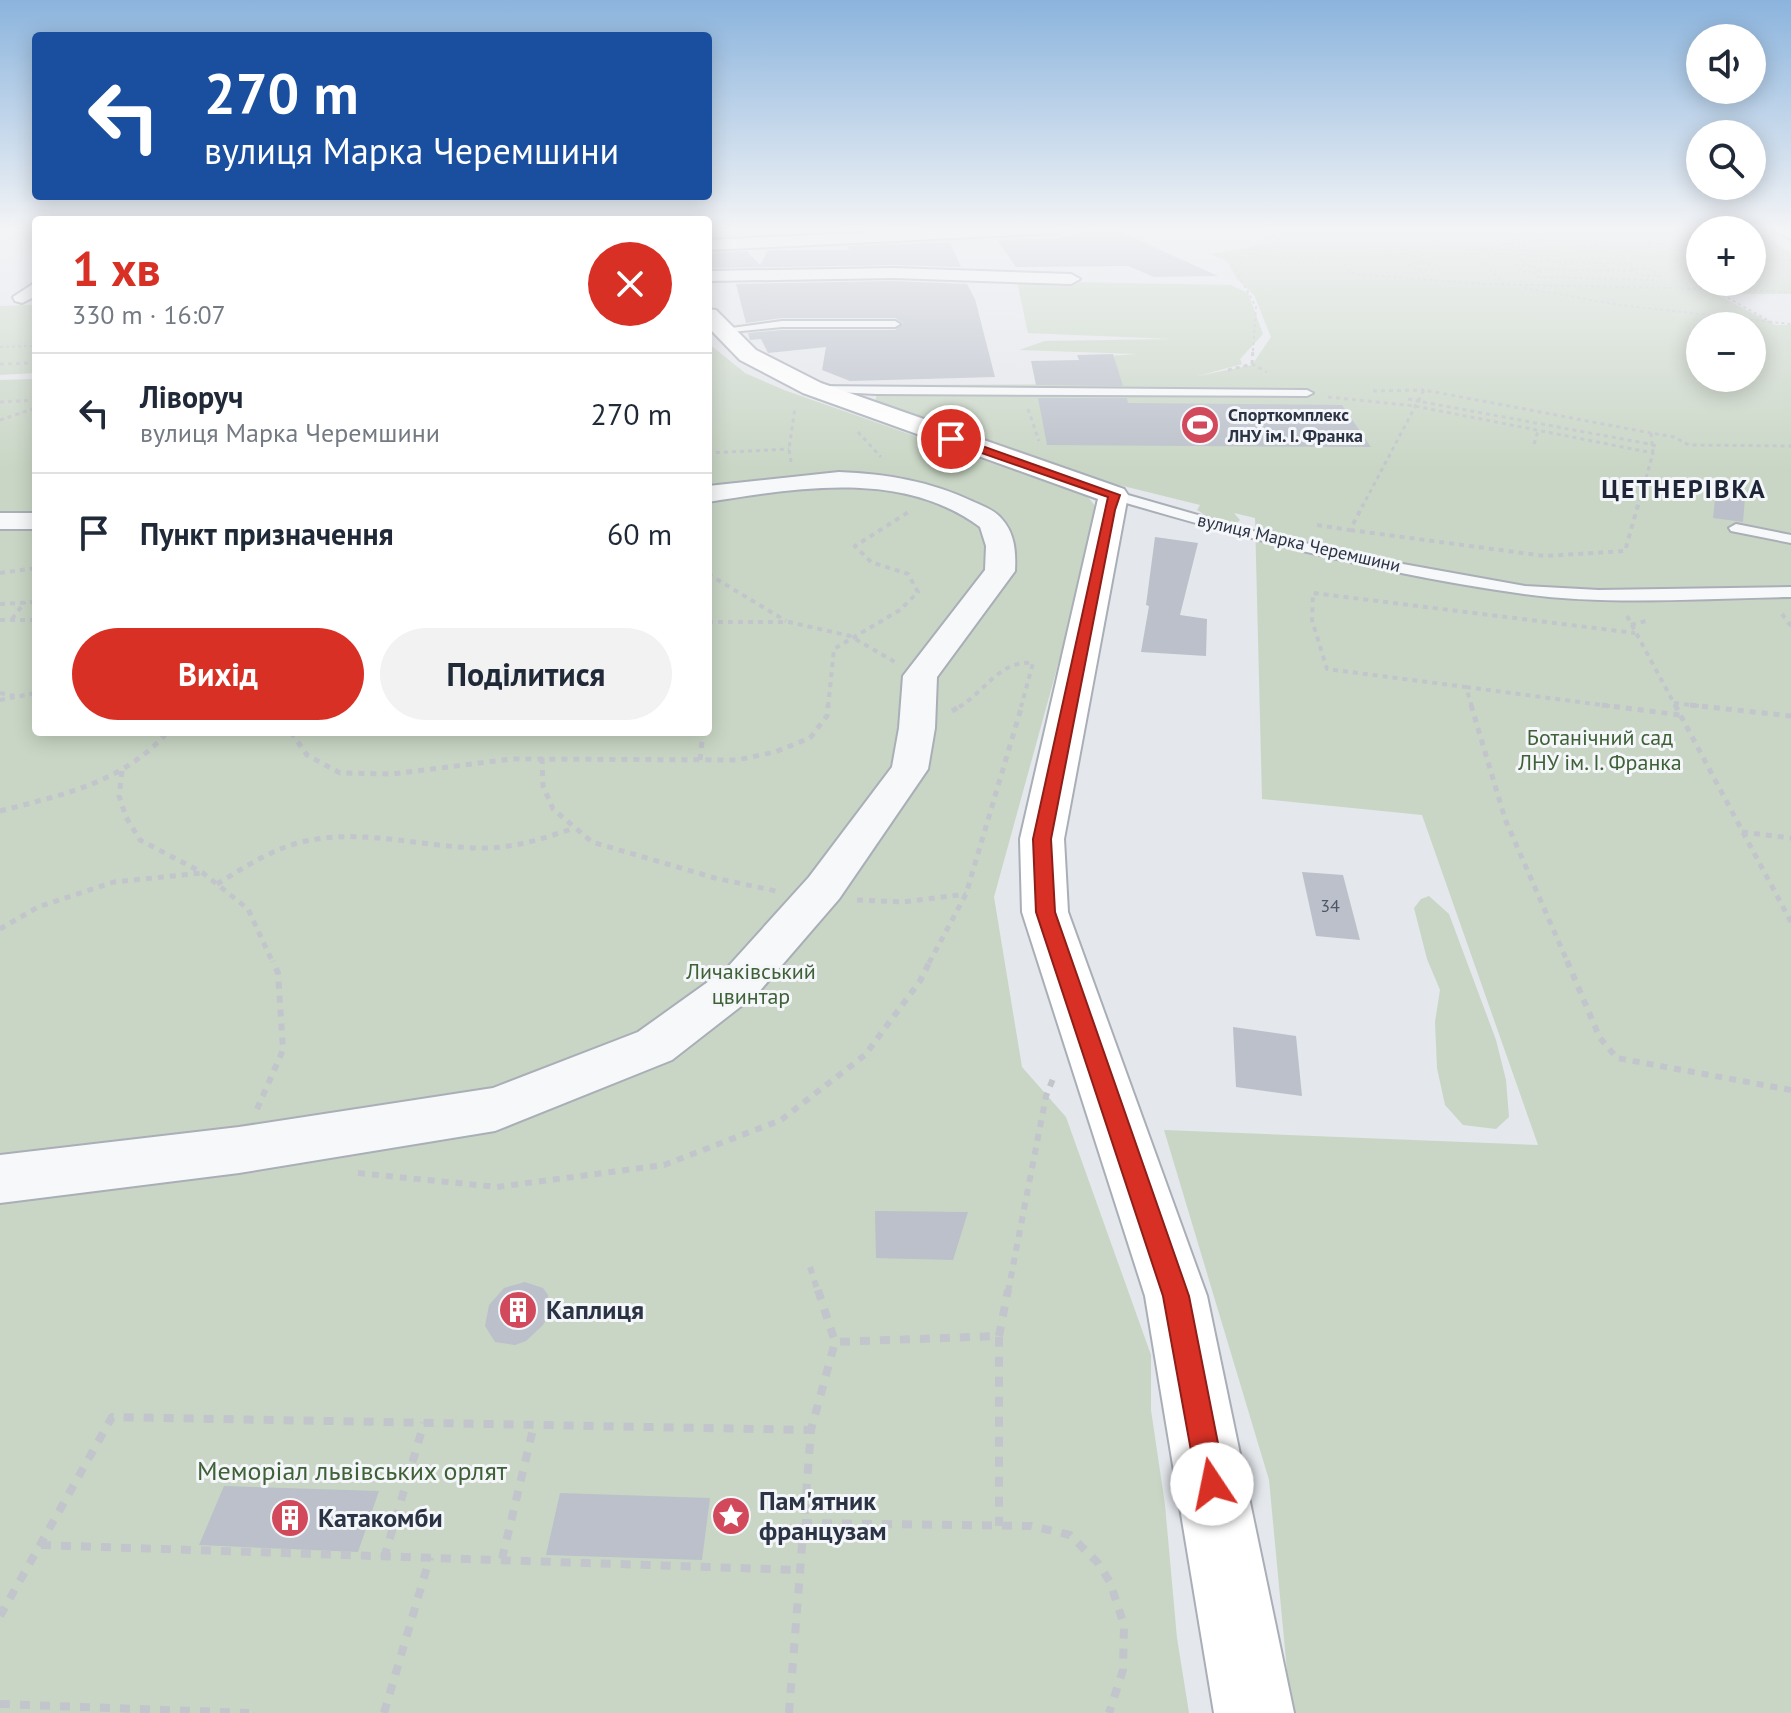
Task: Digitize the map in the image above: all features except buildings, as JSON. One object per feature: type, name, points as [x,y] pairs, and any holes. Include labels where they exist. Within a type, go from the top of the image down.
[{"type":"street","name":"вулиця Марка Черемшини","points":[[715,322],[758,362],[804,396],[870,410],[1114,495]]},
{"type":"street","points":[[0,1179],[239,1150],[495,1109],[655,1046],[742,981],[815,899],[910,769],[917,728],[920,676],[1000,571],[1002,550],[991,523],[952,500],[914,487],[791,465],[712,493]]},
{"type":"street","points":[[1114,495],[1042,839],[1045,912],[1176,1296],[1254,1713]]},
{"type":"street","points":[[0,521],[32,521]]},
{"type":"lane","points":[[715,322],[895,324]]},
{"type":"lane","points":[[804,396],[876,391],[1307,393]]},
{"type":"lane","name":"вулиця Марка Черемшини","points":[[1114,495],[1254,536],[1375,563],[1525,590],[1615,594],[1791,592]]},
{"type":"lane","points":[[1736,528],[1791,539]]},
{"type":"path","points":[[1252,364],[1256,308]]},
{"type":"path","points":[[1645,308],[1791,324]]},
{"type":"path","points":[[1746,308],[1771,322]]},
{"type":"path","points":[[0,347],[32,346]]},
{"type":"path","points":[[0,364],[32,363]]},
{"type":"path","points":[[1350,530],[1424,390]]},
{"type":"path","points":[[1373,391],[1424,390],[1674,437],[1689,445],[1743,448],[1791,446]]},
{"type":"path","points":[[712,454],[791,465],[804,396]]},
{"type":"path","points":[[1024,397],[1041,447]]},
{"type":"path","points":[[1408,399],[1657,446]]},
{"type":"path","points":[[0,402],[32,400]]},
{"type":"path","points":[[1415,406],[1653,453]]},
{"type":"path","points":[[0,420],[32,409]]},
{"type":"path","points":[[294,736],[307,755],[340,773],[393,774],[511,759],[737,760],[775,752],[810,738],[827,716],[834,649],[850,636],[886,620],[910,603],[918,592],[917,579],[910,573],[874,565],[861,556],[855,546],[871,533],[903,517],[915,507],[920,497],[914,487],[862,438],[854,425],[870,410]]},
{"type":"path","points":[[1534,444],[1538,431]]},
{"type":"path","points":[[1308,523],[1545,556],[1625,551],[1653,453],[1651,433]]},
{"type":"path","points":[[0,573],[32,569]]},
{"type":"path","points":[[712,576],[789,622]]},
{"type":"path","points":[[1635,633],[1313,593],[1312,620],[1327,669],[1680,715]]},
{"type":"path","points":[[1615,594],[1791,922]]},
{"type":"path","points":[[11,620],[25,602]]},
{"type":"path","points":[[0,604],[32,602]]},
{"type":"path","points":[[1779,611],[1791,626]]},
{"type":"path","points":[[0,620],[32,620]]},
{"type":"path","points":[[712,622],[789,622],[850,636],[920,676]]},
{"type":"path","points":[[1466,687],[1505,819],[1600,1038],[1617,1058],[1791,1090]]},
{"type":"path","points":[[0,693],[21,697]]},
{"type":"path","points":[[0,700],[32,695]]},
{"type":"path","points":[[1673,703],[1791,716]]},
{"type":"path","points":[[0,811],[44,802],[99,783],[147,758],[164,736]]},
{"type":"path","points":[[700,760],[703,736]]},
{"type":"path","points":[[542,758],[543,786],[553,809],[592,842],[715,878],[815,899],[903,902],[966,894]]},
{"type":"path","points":[[122,771],[119,796],[126,817],[140,840],[203,873],[248,909],[278,973],[283,1050],[239,1150]]},
{"type":"path","points":[[217,884],[273,851],[306,840],[339,836],[484,848],[530,843],[575,828]]},
{"type":"path","points":[[1742,832],[1791,838]]},
{"type":"path","points":[[0,929],[38,907],[114,882],[203,873]]},
{"type":"path","points":[[999,1526],[999,1336],[1046,1096],[1079,1014]]},
{"type":"path","points":[[789,1713],[811,1430],[835,1342],[810,1267]]},
{"type":"path","points":[[835,1342],[999,1336]]},
{"type":"path","points":[[0,1616],[112,1417],[811,1430]]},
{"type":"path","points":[[384,1558],[424,1423]]},
{"type":"path","points":[[502,1559],[534,1425]]},
{"type":"path","points":[[802,1523],[1031,1526],[1067,1533],[1094,1556],[1109,1579],[1124,1618],[1127,1650],[1119,1692],[1109,1713]]},
{"type":"path","points":[[41,1545],[799,1570]]},
{"type":"path","points":[[384,1713],[430,1557]]},
{"type":"path","points":[[0,1704],[102,1711],[249,1713]]},
{"type":"green space","points":[[0,308],[32,308],[32,373],[0,375]]},
{"type":"green space","name":"Ботанічний сад ЛНУ ім. І. Франка","points":[[1023,308],[1253,308],[1263,334],[1240,359],[1242,364],[1198,376],[1252,365],[1271,337],[1259,308],[1743,308],[1750,312],[1686,312],[1686,392],[1766,392],[1766,320],[1775,325],[1791,325],[1791,1713],[1291,1713],[1269,1480],[1164,1130],[1538,1145],[1422,815],[1262,799],[1255,518],[1234,513],[1240,520],[1236,524],[1220,524],[1197,510],[1200,505],[1107,482],[875,402],[879,385],[1117,384],[1108,356],[1137,354],[1019,350],[1045,341],[1172,339],[1028,333]]},
{"type":"green space","points":[[712,346],[745,373],[784,390],[1088,497],[1100,512],[994,897],[1022,1067],[1066,1117],[1151,1355],[1151,1410],[1165,1505],[1177,1638],[1189,1713],[0,1713],[0,380],[32,379],[32,736],[712,736]]},
{"type":"green space","points":[[1429,896],[1449,914],[1496,1040],[1506,1080],[1509,1117],[1496,1129],[1463,1125],[1445,1105],[1437,1068],[1435,1022],[1440,990],[1427,959],[1414,908],[1421,899]]},
{"type":"place","name":"Спорткомплекс ЛНУ ім. І. Франка","points":[[1200,425]]},
{"type":"place","name":"Каплиця","points":[[518,1310]]},
{"type":"place","name":"Пам'ятник французам","points":[[731,1516]]},
{"type":"place","name":"Катакомби","points":[[290,1518]]},
{"type":"district","name":"ЦЕТНЕРІВКА","points":[[1684,489]]},
{"type":"route","points":[[951,439],[1114,495],[1042,839],[1045,912],[1176,1296],[1212,1484]]},
{"type":"park label","name":"Личаківський цвинтар","points":[[751,984]]},
{"type":"park label","name":"Меморіал львівських орлят","points":[[352,1471]]}]
